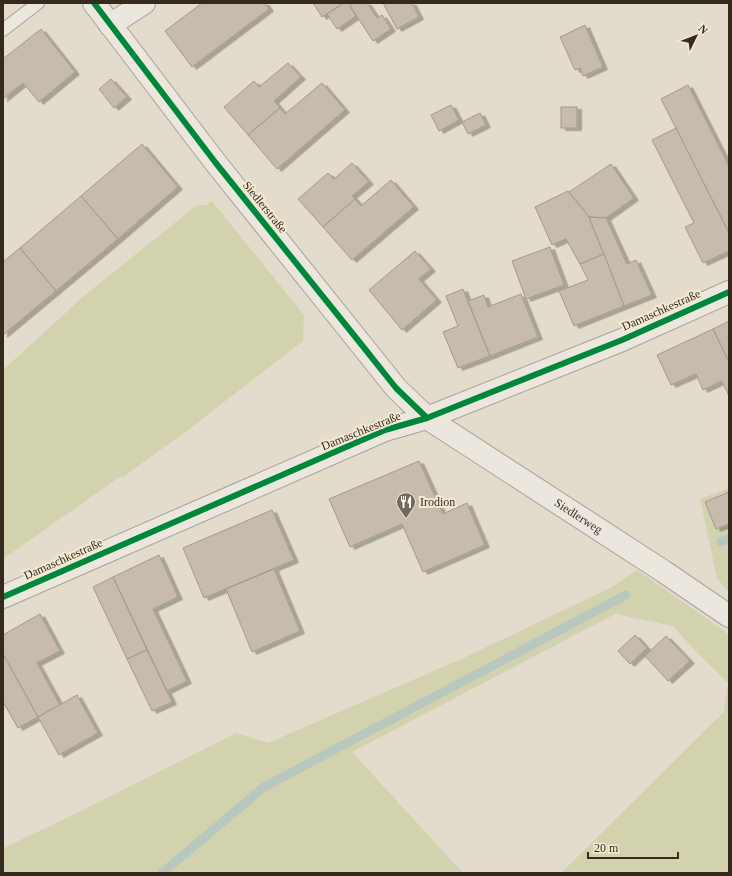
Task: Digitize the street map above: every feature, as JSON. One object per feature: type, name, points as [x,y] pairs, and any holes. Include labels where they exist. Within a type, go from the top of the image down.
[{"type":"street","name":"Siedlerstraße","points":[[94,3],[215,162],[369,355],[396,388],[427,418]]},
{"type":"street","points":[[110,25],[144,3]]},
{"type":"street","name":"Damaschkestraße","points":[[3,596],[385,430],[427,418],[622,340],[729,292]]},
{"type":"street","name":"Siedlerweg","points":[[427,418],[663,571],[729,616]]},
{"type":"lane","points":[[3,30],[38,3]]},
{"type":"green space","points":[[212,201],[304,315],[303,341],[188,430],[123,477],[121,476],[3,559],[3,370],[85,295],[197,205],[207,205]]},
{"type":"green space","points":[[729,488],[729,593],[717,578],[700,499]]},
{"type":"green space","points":[[637,570],[729,635],[729,873],[561,873],[724,712],[728,683],[698,654],[673,626],[615,614],[352,752],[463,873],[3,873],[3,850],[6,847],[236,733],[268,743],[468,656],[614,586]]},
{"type":"building","points":[[202,3],[265,3],[269,9],[192,67],[165,31]]},
{"type":"building","points":[[313,3],[344,3],[322,17]]},
{"type":"building","points":[[344,3],[348,3],[356,16],[337,29],[327,14]]},
{"type":"building","points":[[354,3],[367,3],[377,18],[382,15],[391,29],[373,41],[350,6]]},
{"type":"building","points":[[383,3],[412,3],[419,17],[397,29]]},
{"type":"building","points":[[585,25],[603,67],[583,76],[580,68],[575,70],[560,37]]},
{"type":"building","points":[[41,29],[75,72],[39,102],[23,83],[3,99],[3,59]]},
{"type":"building","points":[[288,63],[301,77],[274,101],[280,108],[248,135],[224,107],[254,81],[259,87]]},
{"type":"building","points":[[111,79],[127,97],[114,108],[99,89]]},
{"type":"building","points":[[322,83],[345,110],[277,169],[248,135],[280,108],[285,114]]},
{"type":"building","points":[[688,85],[729,166],[729,233],[661,99]]},
{"type":"building","points":[[451,105],[459,120],[439,131],[431,115]]},
{"type":"building","points":[[561,107],[577,107],[577,128],[561,128]]},
{"type":"building","points":[[480,113],[486,125],[468,134],[462,122]]},
{"type":"building","points":[[676,128],[729,233],[729,251],[703,263],[685,227],[694,223],[652,140]]},
{"type":"building","points":[[142,144],[178,187],[118,239],[81,196]]},
{"type":"building","points":[[352,163],[369,182],[352,196],[355,199],[323,227],[298,199],[328,173],[334,179]]},
{"type":"building","points":[[611,164],[634,198],[606,218],[589,217],[569,192]]},
{"type":"building","points":[[391,180],[414,207],[352,260],[323,227],[355,199],[361,206]]},
{"type":"building","points":[[568,191],[589,217],[604,254],[580,264],[566,239],[552,245],[535,207]]},
{"type":"building","points":[[81,196],[118,239],[56,291],[20,248]]},
{"type":"building","points":[[589,217],[606,218],[627,264],[636,260],[652,295],[624,306]]},
{"type":"building","points":[[550,247],[564,285],[526,299],[512,261]]},
{"type":"building","points":[[20,248],[56,291],[3,335],[3,262]]},
{"type":"building","points":[[415,251],[431,269],[419,279],[437,300],[402,330],[369,290]]},
{"type":"building","points":[[604,254],[624,306],[574,326],[559,291],[588,280],[580,264]]},
{"type":"building","points":[[463,289],[490,356],[458,368],[443,332],[458,326],[446,296]]},
{"type":"building","points":[[521,294],[538,337],[490,356],[468,301],[484,295],[488,307]]},
{"type":"building","points":[[729,321],[729,362],[713,329]]},
{"type":"building","points":[[713,329],[729,362],[729,396],[722,381],[703,390],[696,374],[671,385],[657,355]]},
{"type":"building","name":"Irodion","points":[[419,461],[443,514],[467,503],[485,545],[423,572],[402,524],[350,547],[329,499]]},
{"type":"building","points":[[729,492],[729,524],[716,529],[705,502]]},
{"type":"building","points":[[272,510],[294,560],[204,598],[183,548]]},
{"type":"building","points":[[159,555],[178,597],[153,609],[187,681],[167,691],[113,577]]},
{"type":"building","points":[[274,569],[300,631],[252,652],[226,589]]},
{"type":"building","points":[[113,577],[147,650],[127,659],[93,587]]},
{"type":"building","points":[[40,614],[60,651],[37,663],[60,705],[38,717],[3,654],[3,635]]},
{"type":"building","points":[[635,635],[647,648],[630,664],[618,651]]},
{"type":"building","points":[[666,636],[690,661],[668,681],[645,656]]},
{"type":"building","points":[[147,650],[172,702],[152,711],[127,659]]},
{"type":"building","points":[[3,654],[38,717],[18,728],[3,702]]},
{"type":"building","points":[[77,695],[98,733],[59,755],[38,717]]},
{"type":"waterway","points":[[721,542],[729,539]]},
{"type":"waterway","points":[[162,873],[264,787],[626,595]]},
{"type":"cycle path","points":[[94,3],[215,162],[396,388],[427,418]]},
{"type":"cycle path","points":[[3,597],[385,430],[427,418],[622,340],[729,292]]},
{"type":"place","name":"Irodion","points":[[406,519]]}]
